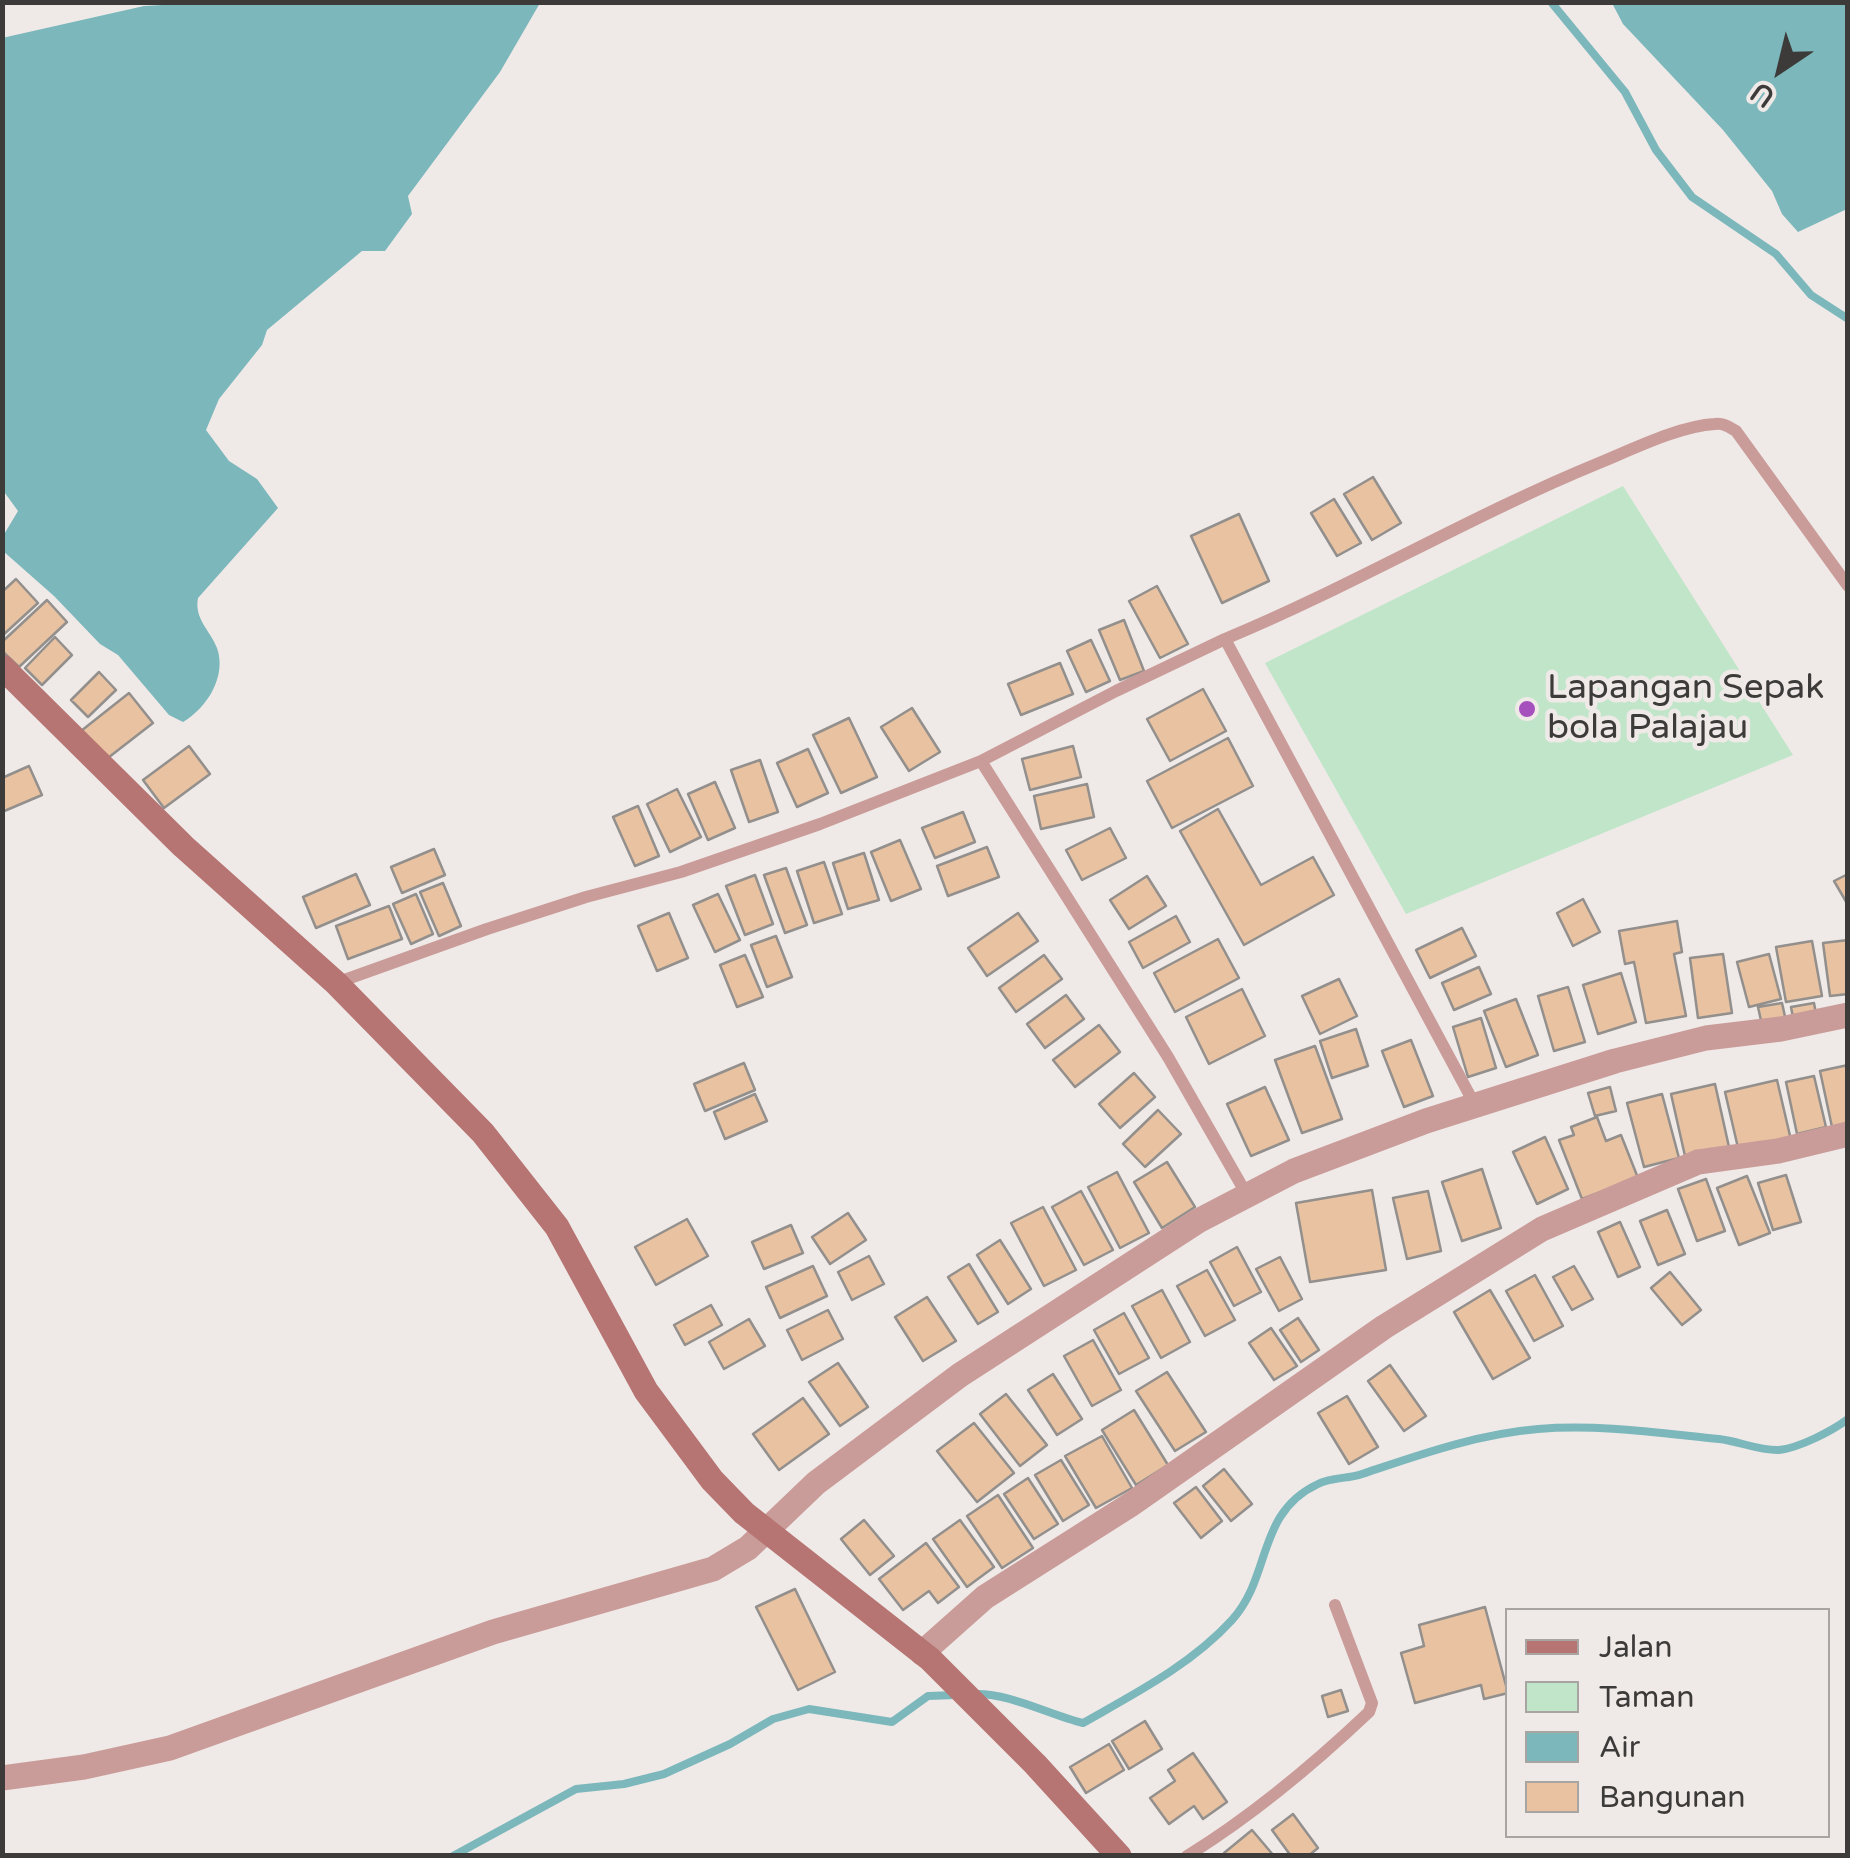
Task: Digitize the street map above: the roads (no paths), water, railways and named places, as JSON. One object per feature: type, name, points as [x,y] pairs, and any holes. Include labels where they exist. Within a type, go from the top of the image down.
[{"type":"main road","points":[[2,668],[182,846],[336,983],[516,1170],[557,1227],[623,1351],[667,1423],[712,1480],[764,1530],[926,1656],[1119,1856]]},
{"type":"street","points":[[2,1778],[84,1768],[170,1748],[493,1632],[713,1569],[748,1548],[842,1461],[960,1375],[1198,1221],[1247,1194],[1351,1148],[1614,1061],[1706,1038],[1781,1029],[1848,1015]]},
{"type":"street","points":[[926,1656],[985,1597],[1130,1505],[1384,1327],[1542,1229],[1698,1162],[1848,1134]]},
{"type":"lane","points":[[336,983],[486,929],[757,848],[981,762],[1116,691],[1298,609],[1530,491],[1650,442],[1712,424],[1724,424],[1736,432],[1848,586]]},
{"type":"lane","points":[[1225,639],[1475,1105]]},
{"type":"lane","points":[[981,762],[1168,1057],[1247,1194]]},
{"type":"lane","points":[[1186,1856],[1287,1783],[1369,1712],[1372,1703],[1334,1605]]},
{"type":"water","points":[[540,3],[500,72],[408,196],[412,214],[385,251],[362,251],[267,330],[262,345],[219,399],[206,430],[229,461],[257,479],[278,508],[198,598],[200,618],[217,648],[219,669],[207,700],[183,722],[169,715],[118,655],[100,644],[3,551],[3,536],[18,511],[2,489],[2,38],[144,6]]},
{"type":"water","points":[[1612,3],[1847,3],[1847,209],[1798,232],[1782,214],[1772,191],[1723,130],[1623,24]]},
{"type":"waterway","points":[[1551,2],[1625,92],[1656,150],[1692,197],[1776,254],[1811,295],[1848,319]]},
{"type":"waterway","points":[[975,1694],[1015,1700],[1083,1723],[1142,1690],[1199,1651],[1232,1620],[1245,1603],[1284,1511],[1298,1496],[1323,1482],[1357,1476],[1471,1440],[1515,1432],[1561,1428],[1629,1430],[1779,1450],[1815,1438],[1848,1419]]},
{"type":"waterway","points":[[453,1856],[576,1789],[624,1784],[664,1774],[773,1719],[809,1709],[892,1722],[928,1696],[956,1695]]},
{"type":"place","name":"Lapangan Sepak bola Palajau","points":[[1527,709]]}]
